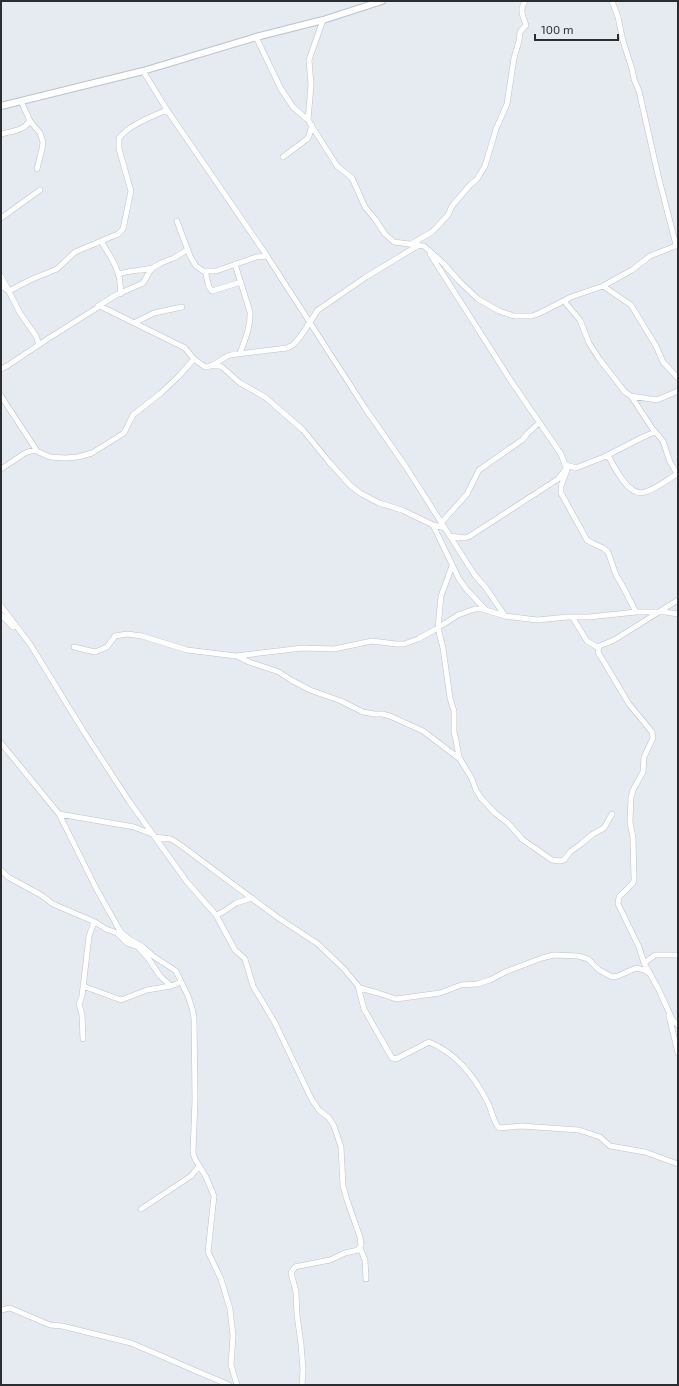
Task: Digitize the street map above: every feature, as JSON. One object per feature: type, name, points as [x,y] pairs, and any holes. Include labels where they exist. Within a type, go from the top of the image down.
[{"type":"street","points":[[1,106],[143,71],[256,37],[323,20],[382,1]]},
{"type":"street","points":[[411,244],[432,232],[449,212],[452,206],[477,179],[485,166],[496,129],[507,104],[514,58],[520,32],[526,25],[522,16],[522,6],[525,1]]},
{"type":"street","points":[[256,37],[281,89],[293,107],[312,125],[337,166],[352,178],[365,207],[385,234],[394,242],[419,245],[426,248],[478,299],[498,311],[514,316],[532,316],[571,297],[603,286],[632,270],[650,256],[677,245],[658,175],[639,91],[634,79],[618,17],[612,1]]},
{"type":"street","points":[[308,120],[311,85],[310,60],[323,20]]},
{"type":"street","points":[[143,71],[167,110],[267,256],[331,356],[406,467],[474,574],[506,616]]},
{"type":"street","points":[[21,101],[30,121],[40,133],[43,142],[36,169]]},
{"type":"street","points":[[9,291],[30,280],[57,269],[74,252],[118,234],[125,226],[126,212],[131,191],[119,149],[119,138],[125,132],[143,121],[167,110]]},
{"type":"street","points":[[1,134],[20,130],[30,121]]},
{"type":"street","points":[[283,157],[307,139],[312,125]]},
{"type":"street","points":[[1,218],[40,190]]},
{"type":"street","points":[[177,220],[187,250],[196,266],[204,271],[216,271],[256,257],[267,256]]},
{"type":"street","points":[[101,241],[119,274],[121,285],[120,294]]},
{"type":"street","points":[[213,366],[225,357],[287,348],[300,337],[318,310],[419,245]]},
{"type":"street","points":[[426,248],[457,298],[561,454],[566,467],[565,476],[560,489],[561,493],[587,540],[608,552],[616,575],[636,612]]},
{"type":"street","points":[[119,274],[128,271],[139,271],[153,268],[187,250]]},
{"type":"street","points":[[236,264],[251,320],[240,354]]},
{"type":"street","points":[[1,369],[98,306],[143,283],[153,268]]},
{"type":"street","points":[[204,271],[212,291],[241,282]]},
{"type":"street","points":[[1,276],[20,313],[36,336],[39,345]]},
{"type":"street","points":[[1,286],[9,291]]},
{"type":"street","points":[[603,286],[631,305],[652,339],[663,362],[678,378]]},
{"type":"street","points":[[564,301],[580,320],[589,343],[600,360],[619,386],[631,396],[655,432],[663,441],[670,462],[678,474],[659,486],[640,493],[630,488],[620,478],[608,455]]},
{"type":"street","points":[[98,306],[185,348],[194,359],[204,366],[222,367],[240,383],[265,397],[303,430],[329,462],[350,485],[360,493],[379,503],[402,510],[432,525],[443,526]]},
{"type":"street","points":[[134,323],[154,313],[182,307]]},
{"type":"street","points":[[1,469],[25,453],[34,450],[50,457],[65,458],[78,457],[92,453],[124,434],[133,415],[161,393],[194,359]]},
{"type":"street","points":[[631,396],[657,400],[678,391]]},
{"type":"street","points":[[1,396],[37,451]]},
{"type":"street","points":[[443,526],[467,494],[479,470],[522,440],[539,423]]},
{"type":"street","points":[[566,467],[576,468],[608,455],[655,432]]},
{"type":"street","points":[[25,453],[30,441]]},
{"type":"street","points":[[450,536],[466,538],[470,536],[558,479],[566,467]]},
{"type":"street","points":[[432,525],[462,584],[487,610]]},
{"type":"street","points":[[452,566],[441,596],[438,628],[443,648],[450,698],[454,711],[454,732],[459,757],[472,779],[476,790],[495,813],[508,823],[523,840],[552,860],[564,860],[570,852],[593,834],[604,828],[612,814]]},
{"type":"street","points":[[573,618],[587,641],[594,647],[614,640],[678,600]]},
{"type":"street","points":[[1,606],[30,644],[129,802],[187,882],[216,915],[236,950],[247,963],[253,986],[275,1023],[312,1100],[319,1110],[329,1118],[334,1126],[341,1147],[343,1186],[346,1200],[361,1241],[360,1248],[365,1260],[366,1279]]},
{"type":"street","points":[[74,647],[95,652],[107,647],[115,636],[127,634],[142,636],[187,650],[236,656],[303,648],[334,649],[372,641],[404,644],[418,639],[458,615],[475,609],[487,610],[506,616],[537,620],[636,612],[665,612],[678,614]]},
{"type":"street","points":[[1,615],[30,644]]},
{"type":"street","points":[[599,646],[598,652],[629,704],[652,732],[653,736],[644,757],[643,772],[633,790],[631,798],[630,822],[633,838],[634,880],[633,883],[619,897],[618,904],[639,947],[644,962],[668,1007],[672,1019],[678,1025]]},
{"type":"street","points":[[236,656],[280,672],[291,680],[310,690],[341,701],[363,712],[390,716],[423,731],[459,757]]},
{"type":"street","points":[[1,743],[59,814],[97,890],[119,929],[129,939],[176,971],[192,1008],[194,1018],[195,1099],[193,1153],[214,1196],[208,1252],[221,1279],[230,1309],[233,1336],[231,1365],[237,1385]]},
{"type":"street","points":[[59,814],[134,827],[154,836],[171,839],[318,944],[344,969],[362,990],[396,999],[440,993],[461,985],[477,984],[490,980],[505,972],[542,958],[559,954],[585,958],[599,970],[612,977],[636,968],[644,970],[650,974]]},
{"type":"street","points":[[1,870],[8,877],[54,904],[106,929],[118,933],[127,943],[138,947],[148,958],[160,976],[171,986]]},
{"type":"street","points":[[216,915],[236,903],[252,898]]},
{"type":"street","points":[[83,1039],[82,1015],[79,1004],[82,996],[89,936],[94,922]]},
{"type":"street","points":[[644,962],[655,955],[678,955]]},
{"type":"street","points":[[83,986],[121,1000],[147,990],[171,986],[181,982]]},
{"type":"street","points":[[358,986],[364,1009],[392,1058],[396,1059],[429,1042],[450,1054],[462,1063],[473,1079],[488,1104],[499,1128],[522,1126],[579,1130],[600,1137],[610,1146],[645,1152],[678,1164]]},
{"type":"street","points":[[668,1007],[678,1053]]},
{"type":"street","points":[[141,1209],[191,1176],[199,1166]]},
{"type":"street","points":[[302,1385],[303,1370],[296,1292],[291,1273],[295,1267],[330,1260],[360,1248]]},
{"type":"street","points":[[1,1310],[10,1308],[50,1325],[62,1326],[131,1343],[229,1385]]}]
